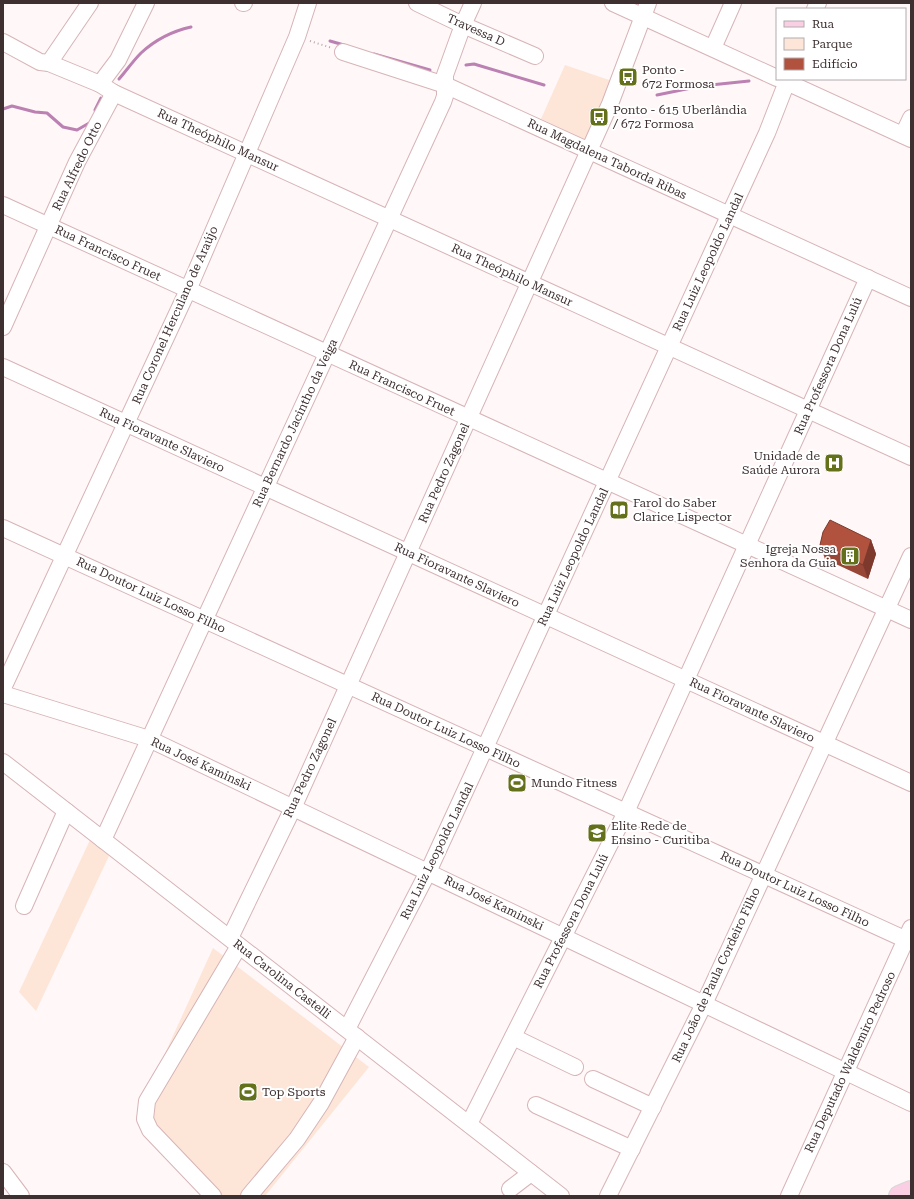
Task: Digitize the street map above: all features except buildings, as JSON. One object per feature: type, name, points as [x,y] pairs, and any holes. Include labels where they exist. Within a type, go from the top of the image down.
[{"type":"main road","points":[[899,1196],[911,1190]]},
{"type":"street","points":[[49,63],[90,3]]},
{"type":"street","name":"Rua Alfredo Otto","points":[[3,327],[80,157],[118,60],[146,3]]},
{"type":"street","name":"Rua Coronel Herculano de Araújo","points":[[3,688],[188,290],[297,37],[308,3]]},
{"type":"street","name":"Travessa D","points":[[417,3],[463,25],[535,56]]},
{"type":"street","name":"Rua Bernardo Jacintho da Veiga","points":[[102,840],[443,102],[445,75],[463,25],[473,3]]},
{"type":"street","points":[[613,3],[645,10],[713,48],[776,77]]},
{"type":"street","points":[[713,48],[733,3]]},
{"type":"street","name":"Rua Pedro Zagonel","points":[[213,1196],[150,1130],[145,1120],[147,1101],[234,942],[292,808],[589,151],[618,85],[645,10]]},
{"type":"street","name":"Rua Theóphilo Mansur","points":[[3,42],[40,62],[49,63],[107,88],[247,154],[911,458]]},
{"type":"street","name":"Rua Magdalena Taborda Ribas","points":[[343,52],[445,85],[911,298]]},
{"type":"street","points":[[783,80],[907,137],[911,118]]},
{"type":"street","name":"Rua Luiz Leopoldo Landal","points":[[249,1196],[297,1140],[321,1103],[352,1033],[486,748],[767,133],[783,80]]},
{"type":"street","name":"Rua Francisco Fruet","points":[[3,206],[911,620]]},
{"type":"street","name":"Rua Professora Dona Lulú","points":[[469,1124],[626,812],[868,278]]},
{"type":"street","name":"Rua Fioravante Slaviero","points":[[3,367],[911,783]]},
{"type":"street","name":"Rua Doutor Luiz Losso Filho","points":[[3,528],[764,875],[909,937]]},
{"type":"street","name":"Rua João de Paula Cordeiro Filho","points":[[608,1196],[704,1004],[911,556]]},
{"type":"street","name":"Rua José Kaminski","points":[[3,694],[149,739],[911,1103]]},
{"type":"street","name":"Rua Carolina Castelli","points":[[3,762],[562,1196]]},
{"type":"street","points":[[24,906],[66,811]]},
{"type":"street","name":"Rua Deputado Waldemiro Pedroso","points":[[789,1196],[909,937]]},
{"type":"street","points":[[513,1037],[575,1067]]},
{"type":"street","points":[[593,1079],[653,1107]]},
{"type":"street","points":[[536,1105],[632,1149]]},
{"type":"street","points":[[3,1172],[21,1196]]},
{"type":"street","points":[[510,1188],[531,1173]]},
{"type":"path","points":[[297,37],[343,52]]},
{"type":"green space","points":[[565,65],[615,82],[588,141],[541,119]]},
{"type":"green space","points":[[90,840],[109,856],[36,1011],[19,992]]},
{"type":"green space","name":"Top Sports","points":[[213,948],[369,1067],[265,1196],[209,1196],[136,1117]]},
{"type":"waterway","points":[[119,79],[146,48],[158,40],[191,27]]},
{"type":"waterway","points":[[330,41],[344,45]]},
{"type":"waterway","points":[[374,54],[430,70]]},
{"type":"waterway","points":[[466,65],[474,64],[544,85]]},
{"type":"waterway","points":[[657,95],[701,86],[749,81]]},
{"type":"waterway","points":[[96,114],[95,110],[101,98]]},
{"type":"waterway","points":[[3,109],[12,106],[35,112],[47,113],[63,127],[77,130],[91,122]]},
{"type":"place","name":"Ponto - 672 Formosa","points":[[628,77]]},
{"type":"place","name":"Ponto - 615 Uberlândia / 672 Formosa","points":[[599,117]]},
{"type":"place","name":"Unidade de Saúde Aurora","points":[[834,463]]},
{"type":"place","name":"Farol do Saber Clarice Lispector","points":[[619,510]]},
{"type":"place","name":"Igreja Nossa Senhora da Guia","points":[[850,556]]},
{"type":"place","name":"Mundo Fitness","points":[[517,783]]},
{"type":"place","name":"Elite Rede de Ensino - Curitiba","points":[[597,833]]},
{"type":"place","name":"Top Sports","points":[[248,1092]]}]
